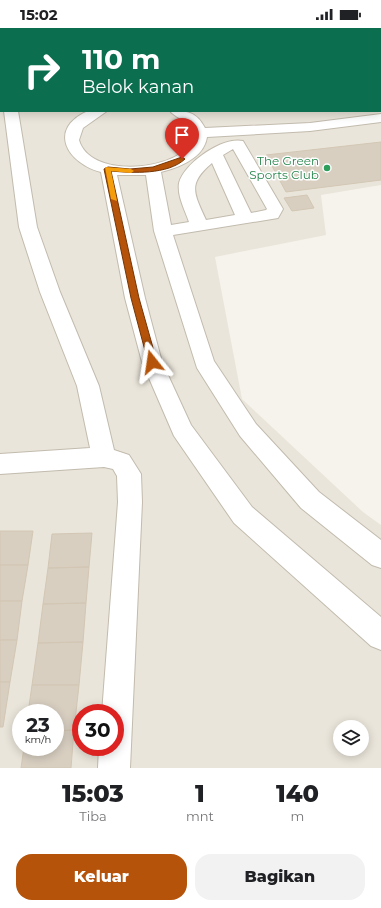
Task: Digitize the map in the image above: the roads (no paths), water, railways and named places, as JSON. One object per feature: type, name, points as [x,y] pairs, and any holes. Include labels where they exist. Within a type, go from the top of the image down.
[{"type":"street","points":[[11,112],[28,228],[50,292],[88,386],[104,457]]},
{"type":"street","points":[[98,112],[80,122],[72,132],[71,143],[76,154],[89,162],[108,169],[130,171],[154,169],[174,164],[189,155],[198,145],[200,134],[196,123],[185,114],[180,112]]},
{"type":"street","points":[[200,134],[304,127],[381,118]]},
{"type":"street","points":[[163,231],[272,214],[275,209],[238,144],[232,144],[215,153],[188,176],[186,185],[199,225]]},
{"type":"street","points":[[215,153],[245,219]]},
{"type":"street","points":[[108,169],[135,298],[152,362],[182,430],[243,515],[381,636]]},
{"type":"street","points":[[154,169],[163,231],[204,363],[248,430],[310,500],[381,556]]},
{"type":"street","points":[[0,464],[104,457],[121,462],[129,474],[129,510],[114,768]]},
{"type":"place","name":"The Green Sports Club","points":[[327,168]]}]
